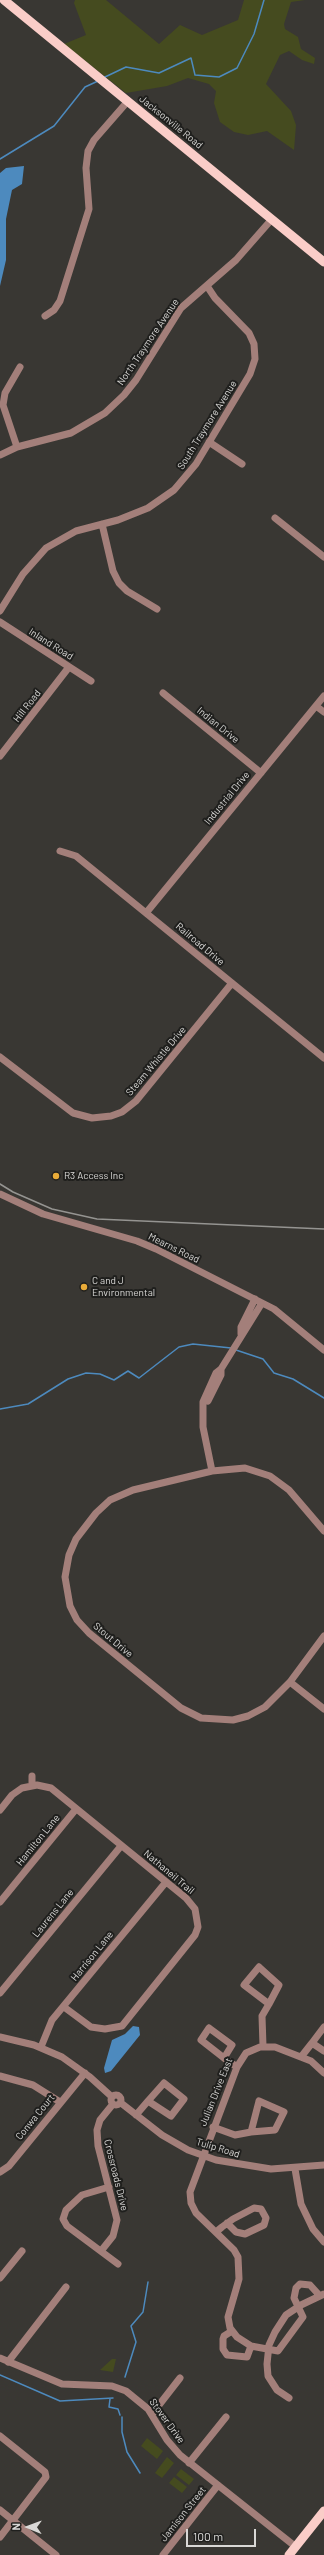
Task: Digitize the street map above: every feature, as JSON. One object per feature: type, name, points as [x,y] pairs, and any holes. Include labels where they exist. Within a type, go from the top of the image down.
[{"type":"main road","name":"Jacksonville Road","points":[[4,0],[324,262]]},
{"type":"main road","points":[[289,2555],[324,2511]]},
{"type":"street","points":[[45,316],[58,304],[89,209],[87,179],[88,151],[94,140],[128,101]]},
{"type":"street","name":"North Traymore Avenue","points":[[0,455],[17,447],[71,432],[105,413],[124,395],[136,380],[182,308],[236,260],[272,219]]},
{"type":"street","name":"South Traymore Avenue","points":[[0,611],[23,574],[46,548],[76,531],[140,512],[168,495],[188,474],[210,442],[250,374],[255,354],[249,333],[215,298],[207,286]]},
{"type":"street","points":[[17,447],[4,413],[4,400],[20,367]]},
{"type":"street","points":[[210,442],[242,464]]},
{"type":"street","points":[[275,518],[324,557]]},
{"type":"street","points":[[102,524],[113,571],[119,583],[127,591],[157,609]]},
{"type":"street","name":"Inland Road","points":[[0,622],[92,681]]},
{"type":"street","name":"Hill Road","points":[[0,756],[69,667]]},
{"type":"street","name":"Indian Drive","points":[[163,693],[261,773]]},
{"type":"street","name":"Industrial Drive","points":[[146,913],[324,696]]},
{"type":"street","points":[[316,706],[324,712]]},
{"type":"street","name":"Railroad Drive","points":[[60,851],[76,856],[324,1058]]},
{"type":"street","name":"Steam Whistle Drive","points":[[0,1057],[74,1113],[92,1118],[111,1116],[122,1112],[136,1101],[232,984]]},
{"type":"street","name":"Mearns Road","points":[[0,1194],[43,1214],[146,1245],[262,1303],[282,1315],[324,1350]]},
{"type":"street","points":[[241,1334],[241,1327],[255,1299]]},
{"type":"street","points":[[212,1471],[205,1446],[202,1407],[207,1390],[262,1303]]},
{"type":"street","name":"Stout Drive","points":[[324,1531],[289,1490],[270,1476],[245,1468],[212,1471],[124,1493],[100,1509],[81,1531],[69,1555],[65,1577],[70,1606],[80,1625],[180,1707],[196,1716],[222,1721],[248,1716],[271,1702],[290,1682],[324,1636]]},
{"type":"street","points":[[290,1682],[324,1709]]},
{"type":"street","points":[[0,1810],[16,1792],[32,1786],[32,1776]]},
{"type":"street","name":"Nathaneil Trail","points":[[32,1786],[50,1788],[190,1902],[201,1917],[197,1931],[192,1940],[122,2026],[105,2029],[92,2027],[64,2007]]},
{"type":"street","name":"Hamilton Lane","points":[[0,1902],[76,1809]]},
{"type":"street","name":"Laurens Lane","points":[[0,1993],[121,1846]]},
{"type":"street","name":"Harrison Lane","points":[[41,2047],[50,2024],[166,1882]]},
{"type":"street","points":[[269,2004],[244,1985],[259,1967],[279,1985],[269,2004],[262,2016],[263,2046],[275,2047],[301,2057],[317,2065],[324,2073]]},
{"type":"street","points":[[301,2057],[324,2028]]},
{"type":"street","points":[[0,2037],[41,2047],[69,2061],[85,2073],[113,2101]]},
{"type":"street","points":[[312,2043],[324,2051]]},
{"type":"street","name":"Julian Drive East","points":[[232,2331],[228,2311],[239,2279],[240,2263],[234,2250],[196,2213],[190,2196],[190,2185],[236,2067],[246,2052],[263,2046]]},
{"type":"street","points":[[224,2058],[236,2067]]},
{"type":"street","name":"Conwa Court","points":[[0,2172],[9,2166],[85,2073]]},
{"type":"street","points":[[0,2076],[33,2085],[60,2102]]},
{"type":"street","points":[[136,2115],[148,2101],[164,2083],[184,2099],[171,2116],[148,2101]]},
{"type":"street","name":"Tulip Road","points":[[113,2101],[117,2105],[121,2103],[167,2138],[202,2155],[244,2166],[295,2169],[324,2166]]},
{"type":"street","name":"Crossroads Drive","points":[[101,2252],[112,2236],[116,2226],[116,2214],[96,2137],[100,2120],[113,2101]]},
{"type":"street","points":[[213,2127],[235,2134],[275,2130],[284,2112],[259,2101],[251,2132]]},
{"type":"street","points":[[295,2169],[301,2204],[310,2224],[323,2237]]},
{"type":"street","points":[[109,2187],[82,2195],[64,2216],[64,2222],[67,2226],[118,2264]]},
{"type":"street","points":[[216,2232],[227,2223],[258,2208],[264,2212],[266,2218],[264,2225],[246,2234],[236,2232],[227,2223]]},
{"type":"street","points":[[0,2278],[22,2252]]},
{"type":"street","points":[[251,2346],[246,2357],[227,2355],[223,2349],[224,2336],[232,2331],[251,2346],[268,2350],[278,2351],[302,2320],[303,2313],[299,2306],[294,2294],[300,2284],[314,2286],[322,2295],[299,2306],[280,2323],[268,2350],[268,2376],[280,2395],[289,2398]]},
{"type":"street","points":[[8,2362],[66,2288]]},
{"type":"street","name":"Stover Drive","points":[[0,2358],[62,2384],[121,2388],[144,2404],[152,2414],[167,2440],[189,2463],[296,2547]]},
{"type":"street","points":[[152,2414],[180,2378]]},
{"type":"street","points":[[189,2463],[226,2417]]},
{"type":"street","points":[[0,2436],[45,2472],[46,2477],[0,2537]]},
{"type":"street","name":"Jamison Street","points":[[163,2555],[218,2485]]},
{"type":"street","points":[[0,2510],[56,2555]]},
{"type":"green space","points":[[75,0],[106,0],[159,44],[180,25],[202,35],[238,20],[244,0],[305,0],[291,2],[284,24],[285,29],[298,37],[301,49],[315,58],[314,64],[302,60],[289,51],[280,55],[266,84],[291,111],[296,125],[294,150],[267,131],[248,135],[234,132],[220,122],[214,103],[216,91],[209,84],[188,78],[167,86],[126,93],[64,44],[86,35],[74,3]]},
{"type":"green space","points":[[112,2359],[116,2359],[113,2372],[100,2370]]},
{"type":"green space","points":[[147,2438],[163,2451],[157,2459],[141,2446]]},
{"type":"green space","points":[[167,2457],[174,2463],[162,2478],[155,2473]]},
{"type":"green space","points":[[181,2469],[194,2479],[189,2485],[176,2475]]},
{"type":"green space","points":[[174,2477],[187,2487],[182,2493],[169,2483]]},
{"type":"water","points":[[24,166],[22,184],[12,190],[6,219],[6,260],[0,286],[0,173],[6,168]]},
{"type":"water","points":[[133,2026],[139,2027],[140,2035],[111,2071],[105,2073],[104,2068],[112,2040],[125,2034]]},
{"type":"waterway","points":[[105,77],[126,67],[159,73],[191,58],[195,75],[219,77],[237,68],[254,34],[264,0]]},
{"type":"waterway","points":[[0,159],[54,126],[85,87],[98,81]]},
{"type":"waterway","points":[[0,1409],[28,1404],[68,1379],[86,1373],[100,1374],[114,1380],[128,1371],[139,1378],[179,1347],[193,1344],[231,1348]]},
{"type":"waterway","points":[[236,1350],[263,1359],[274,1373],[293,1379],[324,1398]]},
{"type":"waterway","points":[[125,2377],[136,2342],[131,2326],[143,2312],[148,2282]]},
{"type":"waterway","points":[[0,2375],[60,2401],[113,2398]]},
{"type":"waterway","points":[[110,2399],[109,2407],[118,2409],[120,2415]]},
{"type":"waterway","points":[[122,2417],[122,2432],[127,2452],[140,2473]]},
{"type":"railway","points":[[0,1184],[13,1192],[52,1209],[97,1219],[324,1229]]},
{"type":"place","name":"R3 Access Inc","points":[[56,1176]]},
{"type":"place","name":"C and J Environmental","points":[[84,1287]]}]
